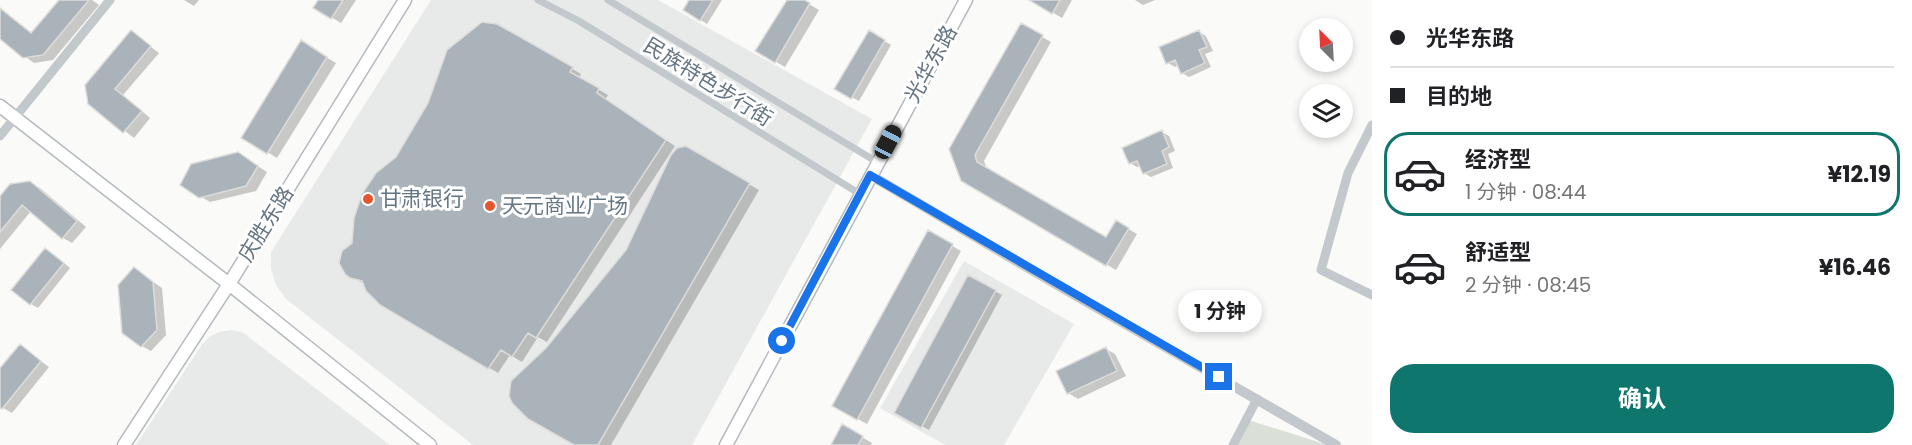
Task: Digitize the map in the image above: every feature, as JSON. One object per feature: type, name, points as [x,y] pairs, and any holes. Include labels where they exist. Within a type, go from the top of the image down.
[{"type":"main road","name":"庆胜东路","points":[[125,445],[229,284],[405,0]]},
{"type":"main road","name":"光华东路","points":[[726,445],[966,0]]},
{"type":"main road","points":[[0,106],[229,284],[430,445]]},
{"type":"street","points":[[0,136],[110,0]]},
{"type":"street","name":"民族特色步行街","points":[[537,0],[579,21],[860,194]]},
{"type":"street","name":"民族特色步行街","points":[[608,0],[878,162]]},
{"type":"street","points":[[1372,125],[1348,173],[1321,270],[1372,295]]},
{"type":"street","points":[[870,175],[1336,445]]},
{"type":"street","points":[[1233,445],[1257,399]]},
{"type":"shaded area","points":[[431,0],[658,0],[872,119],[692,445],[473,445],[286,299],[276,285],[271,269],[271,252]]},
{"type":"shaded area","points":[[964,261],[1074,324],[1004,445],[945,445],[880,408]]},
{"type":"shaded area","points":[[231,330],[242,332],[390,445],[136,445],[201,346],[209,337]]},
{"type":"shaded area","points":[[1245,419],[1328,445],[1232,445]]},
{"type":"building","points":[[59,0],[89,0],[43,55],[23,58],[0,39],[0,8],[31,33]]},
{"type":"building","points":[[318,0],[343,0],[331,19],[313,8]]},
{"type":"building","points":[[689,0],[713,0],[700,21],[683,10]]},
{"type":"building","points":[[787,0],[805,0],[810,3],[775,63],[755,51]]},
{"type":"building","points":[[1029,0],[1060,0],[1052,14]]},
{"type":"building","name":"天元商业广场","points":[[482,22],[497,24],[573,67],[570,72],[599,88],[597,93],[666,140],[536,338],[528,333],[512,357],[501,350],[488,369],[380,305],[366,291],[362,281],[350,278],[339,263],[342,251],[352,243],[354,218],[362,194],[376,173],[396,157],[428,103],[447,50]]},
{"type":"building","points":[[1021,23],[1043,35],[975,155],[977,162],[1106,237],[1116,220],[1129,228],[1106,266],[961,181],[949,149]]},
{"type":"building","points":[[131,30],[151,46],[115,89],[142,111],[123,133],[88,104],[85,85]]},
{"type":"building","points":[[869,30],[885,40],[851,99],[834,89]]},
{"type":"building","points":[[1199,30],[1207,47],[1199,50],[1205,63],[1181,74],[1175,60],[1166,64],[1159,47]]},
{"type":"building","points":[[301,40],[327,57],[267,154],[241,138]]},
{"type":"building","points":[[1162,130],[1169,147],[1162,151],[1167,164],[1143,174],[1137,161],[1129,164],[1122,148]]},
{"type":"building","points":[[686,146],[750,183],[598,445],[574,445],[528,419],[512,403],[509,396],[511,381],[546,348],[626,250],[671,155],[677,148]]},
{"type":"building","points":[[238,152],[258,166],[246,186],[199,198],[180,185],[191,164]]},
{"type":"building","points":[[30,181],[77,221],[62,239],[22,205],[0,232],[0,196],[10,184]]},
{"type":"building","points":[[928,230],[953,244],[857,420],[832,406]]},
{"type":"building","points":[[45,248],[64,263],[30,305],[11,290]]},
{"type":"building","points":[[134,267],[153,282],[157,330],[141,347],[122,333],[118,285]]},
{"type":"building","points":[[968,275],[996,290],[921,428],[894,413]]},
{"type":"building","points":[[20,344],[41,361],[2,409],[0,408],[0,368]]},
{"type":"building","points":[[1106,347],[1117,371],[1067,394],[1056,371]]},
{"type":"building","points":[[842,424],[863,436],[858,445],[831,445]]},
{"type":"place","name":"甘肃银行","points":[[368,199]]},
{"type":"place","name":"天元商业广场","points":[[490,206]]},
{"type":"route","points":[[782,341],[870,175],[1219,377]]}]
